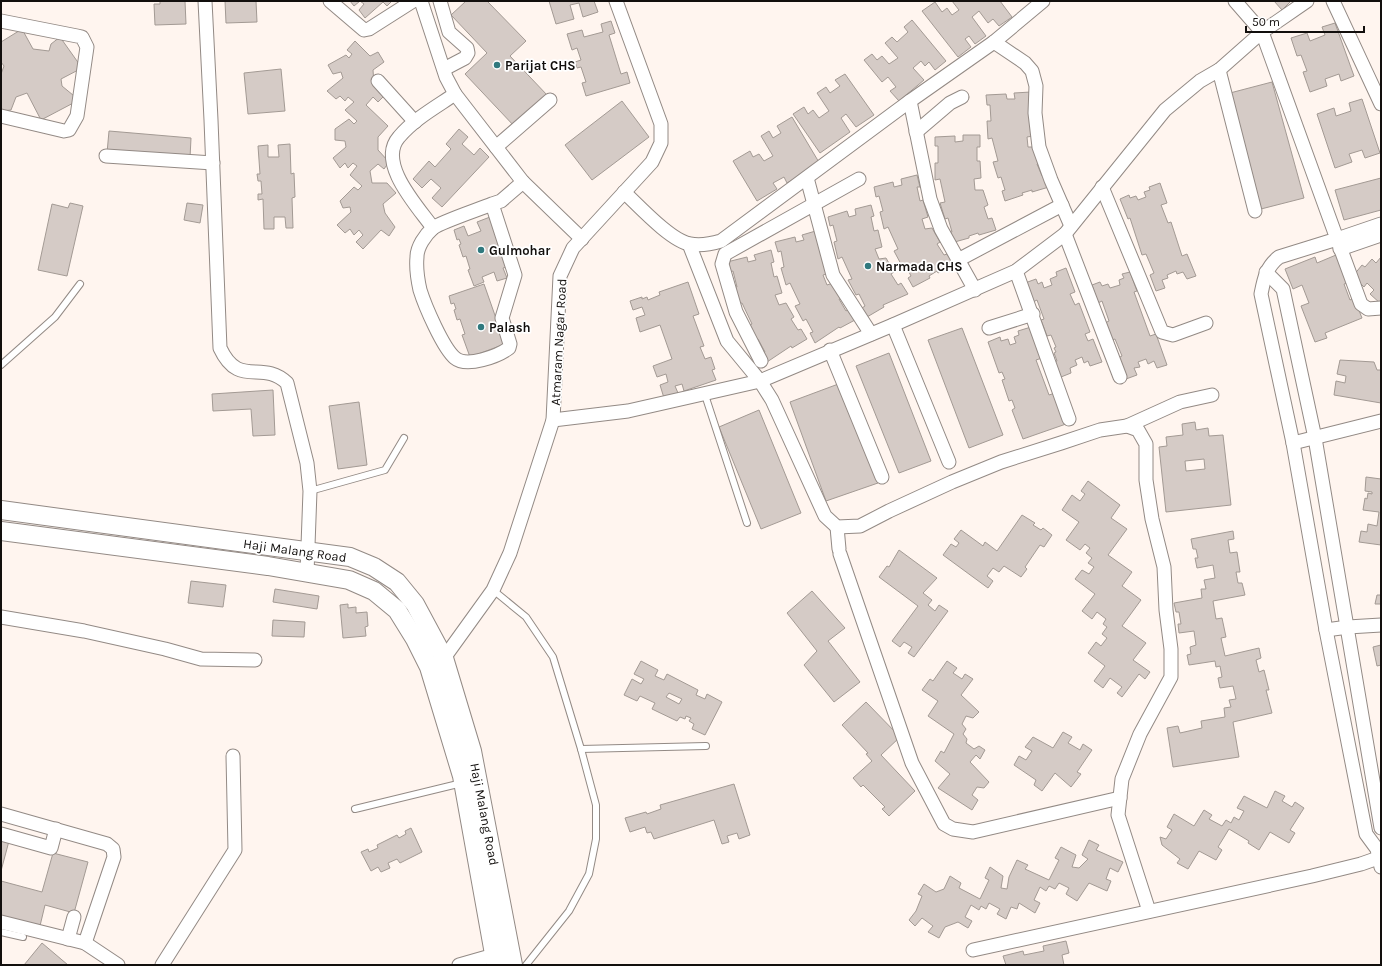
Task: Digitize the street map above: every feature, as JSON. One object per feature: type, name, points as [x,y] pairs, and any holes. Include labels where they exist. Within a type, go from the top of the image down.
[{"type":"main road","name":"Haji Malang Road","points":[[1,510],[350,557],[374,567],[397,582],[415,604],[444,658],[472,752],[471,782],[495,960]]},
{"type":"main road","name":"Haji Malang Road","points":[[1,531],[260,565],[349,580],[374,591],[396,610],[416,639],[429,667],[471,782],[513,965]]},
{"type":"street","points":[[204,1],[213,163],[220,348],[226,361],[240,371],[279,375],[287,383],[307,463],[310,491],[307,573]]},
{"type":"street","points":[[330,1],[364,30],[369,29],[413,1]]},
{"type":"street","points":[[421,1],[444,69],[455,94],[523,182],[582,239]]},
{"type":"street","points":[[440,1],[449,32],[467,48],[468,53],[465,58],[444,69]]},
{"type":"street","name":"Atmaram Nagar Road","points":[[429,667],[444,658],[493,590],[510,553],[553,420],[560,276],[573,248],[652,162],[661,143],[661,124],[616,1]]},
{"type":"street","points":[[624,192],[669,233],[689,244],[704,245],[721,241],[910,101],[994,42],[1042,1]]},
{"type":"street","points":[[1235,1],[1262,32],[1361,304],[1368,310],[1381,308]]},
{"type":"street","points":[[553,420],[628,411],[705,395],[760,381],[830,350],[975,290],[1016,271],[1068,230],[1165,110],[1200,81],[1219,70],[1262,32],[1307,1]]},
{"type":"street","points":[[1333,1],[1381,104]]},
{"type":"street","points":[[1,21],[82,37],[87,47],[77,116],[69,130],[64,131],[1,116]]},
{"type":"street","points":[[994,42],[1025,63],[1032,71],[1036,86],[1035,113],[1039,147],[1062,205],[1068,230],[1120,377]]},
{"type":"street","points":[[1219,70],[1255,211]]},
{"type":"street","points":[[378,81],[415,122]]},
{"type":"street","points":[[434,228],[402,186],[397,177],[393,152],[398,138],[415,122],[455,94]]},
{"type":"street","points":[[916,132],[950,103],[962,97]]},
{"type":"street","points":[[496,147],[550,100]]},
{"type":"street","points":[[910,101],[930,199],[941,229],[975,290]]},
{"type":"street","points":[[106,156],[213,163]]},
{"type":"street","points":[[807,178],[833,275],[870,334]]},
{"type":"street","points":[[761,361],[736,312],[722,264],[725,254],[859,179]]},
{"type":"street","points":[[492,204],[515,275],[502,318],[510,344],[509,348],[504,351],[469,362],[456,358],[444,346],[420,290],[417,257],[419,246],[434,228],[492,204],[501,201],[523,182]]},
{"type":"street","points":[[1102,187],[1162,332],[1173,336],[1206,323]]},
{"type":"street","points":[[958,260],[1062,205]]},
{"type":"street","points":[[1380,858],[1366,834],[1326,630],[1293,443],[1261,294],[1266,272],[1271,263],[1279,257],[1338,244],[1373,234],[1381,224]]},
{"type":"street","points":[[689,244],[727,341],[760,381],[772,400],[825,516],[837,527],[840,552],[912,763],[944,824],[953,829],[973,832],[1120,798]]},
{"type":"street","points":[[1016,271],[1033,314],[1069,419]]},
{"type":"street","points":[[1266,272],[1283,289],[1315,438],[1381,829],[1380,858]]},
{"type":"street","points":[[718,318],[736,312]]},
{"type":"street","points":[[989,328],[1033,314]]},
{"type":"street","points":[[892,325],[949,462]]},
{"type":"street","points":[[830,350],[882,477]]},
{"type":"street","points":[[1275,358],[1297,352]]},
{"type":"street","points":[[837,527],[860,526],[903,504],[1001,462],[1100,430],[1127,426],[1180,402],[1212,395]]},
{"type":"street","points":[[1293,443],[1381,421]]},
{"type":"street","points":[[1127,426],[1138,430],[1146,444],[1146,480],[1152,519],[1164,567],[1166,610],[1171,649],[1171,677],[1140,734],[1122,779],[1118,815],[1149,911]]},
{"type":"street","points":[[1,617],[84,631],[165,649],[201,659],[255,660]]},
{"type":"street","points":[[1326,630],[1381,625]]},
{"type":"street","points":[[162,965],[235,850],[233,756]]},
{"type":"street","points":[[1,814],[108,844],[113,849],[114,857],[85,943]]},
{"type":"street","points":[[15,818],[6,835],[51,848],[56,829]]},
{"type":"street","points":[[972,950],[1312,876],[1380,858]]},
{"type":"street","points":[[68,939],[74,917]]},
{"type":"street","points":[[1,922],[85,943],[118,965]]},
{"type":"street","points":[[459,965],[495,960]]},
{"type":"lane","points":[[1,366],[55,317],[80,284]]},
{"type":"lane","points":[[705,395],[747,523]]},
{"type":"lane","points":[[310,491],[385,470],[404,438]]},
{"type":"lane","points":[[493,590],[526,617],[553,657],[581,749],[596,805],[596,839],[590,874],[569,911],[526,965]]},
{"type":"lane","points":[[581,749],[706,746]]},
{"type":"lane","points":[[355,809],[471,782]]},
{"type":"lane","points":[[1,932],[23,937]]},
{"type":"building","points":[[160,1],[185,1],[186,24],[155,25],[154,4],[160,4]]},
{"type":"building","points":[[225,1],[256,1],[257,22],[226,23]]},
{"type":"building","points":[[350,1],[360,1],[354,6]]},
{"type":"building","points":[[360,1],[392,1],[387,6],[383,2],[365,18],[359,10],[364,4]]},
{"type":"building","name":"Parijat CHS","points":[[466,1],[487,1],[526,41],[510,56],[548,96],[515,127],[465,74],[487,53],[451,15]]},
{"type":"building","points":[[549,1],[594,1],[598,12],[583,17],[579,3],[570,5],[574,19],[556,24]]},
{"type":"building","points":[[952,1],[1000,1],[1012,17],[999,26],[993,19],[988,23],[979,11],[972,17],[986,36],[975,44],[969,36],[965,39],[971,47],[958,57],[922,11],[935,2],[942,12],[947,8],[952,15],[959,10]]},
{"type":"building","points":[[1274,1],[1291,1],[1282,10]]},
{"type":"building","points":[[912,20],[946,61],[935,70],[929,62],[925,66],[921,61],[913,68],[924,80],[899,101],[890,91],[896,87],[888,77],[882,82],[864,60],[872,54],[877,60],[882,56],[889,64],[898,58],[885,43],[892,37],[897,42],[908,32],[904,27]]},
{"type":"building","points":[[611,21],[615,33],[609,35],[621,74],[627,72],[630,83],[586,96],[582,83],[586,82],[581,67],[577,68],[575,62],[581,60],[577,48],[572,50],[567,34],[582,30],[584,37],[603,32],[601,24]]},
{"type":"building","points":[[1335,23],[1354,76],[1341,81],[1339,74],[1325,79],[1327,86],[1310,92],[1303,72],[1307,71],[1301,55],[1297,56],[1291,38],[1307,33],[1310,41],[1325,35],[1322,27]]},
{"type":"building","points":[[22,29],[33,49],[49,51],[51,44],[60,37],[82,68],[61,79],[62,86],[79,100],[41,120],[27,93],[16,97],[11,110],[1,111],[1,74],[4,66],[1,62],[1,42]]},
{"type":"building","points":[[355,41],[370,56],[378,52],[384,62],[373,70],[374,84],[384,96],[378,102],[373,97],[366,105],[388,126],[378,137],[378,150],[389,162],[384,169],[378,164],[370,171],[372,183],[387,183],[396,193],[383,204],[385,213],[395,227],[389,236],[381,230],[363,249],[356,242],[363,235],[359,230],[354,235],[350,229],[345,233],[337,225],[351,212],[350,207],[343,208],[340,201],[354,187],[358,190],[362,186],[350,175],[357,166],[353,163],[348,168],[345,163],[340,168],[333,158],[346,147],[345,141],[335,140],[335,129],[349,119],[354,124],[357,121],[345,110],[354,102],[348,97],[345,101],[340,96],[336,99],[327,91],[343,78],[341,72],[333,74],[328,65],[346,55],[349,58],[352,54],[347,50]]},
{"type":"building","points":[[281,69],[285,111],[248,114],[244,73]]},
{"type":"building","points":[[845,74],[874,115],[856,127],[846,114],[841,118],[850,132],[820,153],[793,114],[804,107],[808,114],[813,110],[819,118],[829,111],[817,93],[826,87],[830,93],[840,86],[835,80]]},
{"type":"building","points":[[1272,82],[1304,198],[1261,209],[1230,93]]},
{"type":"building","points":[[1031,92],[1032,104],[1029,104],[1033,136],[1027,137],[1028,147],[1035,147],[1041,163],[1037,164],[1042,176],[1045,175],[1049,187],[1022,193],[1023,195],[1005,201],[1002,191],[1005,190],[1001,177],[998,178],[993,162],[998,161],[992,138],[988,139],[987,121],[991,121],[990,105],[987,105],[986,95],[1006,94],[1007,99],[1015,99],[1014,93]]},
{"type":"building","points":[[1362,99],[1380,153],[1365,158],[1362,150],[1349,154],[1352,162],[1335,168],[1317,114],[1334,108],[1336,116],[1351,111],[1349,103]]},
{"type":"building","points":[[622,101],[649,137],[592,180],[565,145]]},
{"type":"building","points":[[792,117],[820,164],[787,183],[784,177],[773,183],[777,189],[757,201],[733,161],[750,151],[753,157],[759,154],[764,161],[773,156],[761,136],[769,131],[773,138],[781,133],[777,126]]},
{"type":"building","points":[[459,129],[468,137],[462,144],[474,155],[480,148],[489,157],[442,207],[432,198],[441,188],[431,179],[422,188],[413,179],[429,161],[435,167],[451,149],[446,144]]},
{"type":"building","points":[[109,131],[191,138],[190,158],[107,153]]},
{"type":"building","points":[[963,135],[980,135],[980,147],[977,147],[977,161],[980,161],[981,178],[974,179],[975,190],[983,190],[988,205],[984,207],[988,219],[992,218],[996,230],[979,235],[978,233],[969,236],[969,238],[951,243],[948,233],[952,232],[948,218],[945,219],[940,203],[945,202],[940,179],[935,180],[935,163],[938,163],[938,146],[935,146],[935,137],[955,136],[955,142],[963,141]]},
{"type":"building","points":[[290,144],[291,174],[294,173],[295,197],[292,198],[293,228],[286,228],[285,217],[274,217],[274,229],[264,229],[263,199],[258,200],[258,194],[262,194],[261,181],[258,181],[257,174],[260,174],[258,146],[268,145],[268,157],[279,157],[278,145]]},
{"type":"building","points":[[917,175],[920,187],[917,187],[920,201],[923,200],[928,217],[922,219],[925,229],[932,228],[940,242],[937,244],[944,255],[947,254],[954,264],[938,273],[937,271],[929,276],[930,278],[913,287],[908,278],[911,276],[905,264],[902,266],[894,251],[898,249],[888,227],[884,229],[880,212],[883,211],[879,196],[876,197],[874,187],[893,182],[894,187],[902,185],[901,179]]},
{"type":"building","points":[[1381,178],[1381,210],[1344,220],[1335,190]]},
{"type":"building","points":[[1160,183],[1167,203],[1161,205],[1168,223],[1171,222],[1182,256],[1187,254],[1196,276],[1187,279],[1183,272],[1177,274],[1176,271],[1167,275],[1168,278],[1162,280],[1165,288],[1156,291],[1150,275],[1154,273],[1146,254],[1142,255],[1130,218],[1128,219],[1120,199],[1129,195],[1130,198],[1136,196],[1138,200],[1146,197],[1144,192],[1150,190],[1149,187]]},
{"type":"building","points":[[70,203],[83,206],[67,276],[38,270],[52,204],[68,208]]},
{"type":"building","points":[[187,203],[203,205],[200,223],[184,220]]},
{"type":"building","name":"Narmada CHS","points":[[871,205],[874,216],[871,217],[874,231],[878,230],[882,247],[875,249],[879,259],[886,258],[894,272],[891,274],[898,285],[901,283],[908,294],[883,305],[884,307],[867,317],[862,308],[865,306],[859,294],[856,295],[848,280],[852,279],[842,257],[838,259],[834,242],[837,241],[833,225],[830,226],[828,217],[847,211],[849,217],[856,215],[855,209]]},
{"type":"building","name":"Gulmohar","points":[[490,217],[507,267],[503,268],[507,278],[497,281],[494,272],[482,277],[484,282],[474,286],[468,270],[470,269],[466,256],[463,257],[459,245],[461,244],[459,239],[457,240],[454,230],[464,226],[468,236],[481,231],[477,222]]},
{"type":"building","points":[[819,230],[830,273],[823,275],[827,285],[833,283],[842,298],[839,299],[846,311],[849,309],[855,320],[840,328],[839,327],[815,343],[810,333],[813,332],[806,319],[803,321],[795,306],[800,304],[790,283],[786,285],[781,268],[784,267],[781,251],[778,252],[775,242],[795,237],[796,242],[804,240],[802,235]]},
{"type":"building","points":[[771,250],[774,262],[771,263],[774,277],[777,276],[782,293],[775,295],[779,305],[786,303],[794,317],[791,319],[798,330],[801,329],[807,339],[792,348],[791,346],[767,362],[762,353],[765,352],[758,339],[755,341],[748,326],[752,324],[742,303],[738,304],[733,287],[737,287],[733,271],[730,272],[727,262],[747,257],[748,262],[756,260],[754,255]]},
{"type":"building","points":[[1336,255],[1348,283],[1344,284],[1350,300],[1354,298],[1362,318],[1325,333],[1327,338],[1315,342],[1301,306],[1309,303],[1302,285],[1293,289],[1285,269],[1315,257],[1317,263]]},
{"type":"building","points":[[1381,257],[1381,304],[1370,294],[1374,290],[1367,283],[1364,287],[1353,276],[1362,265],[1365,267],[1372,259],[1376,263]]},
{"type":"building","points":[[1066,268],[1075,292],[1070,294],[1075,305],[1079,303],[1090,332],[1085,334],[1088,341],[1093,339],[1102,362],[1090,366],[1088,361],[1084,363],[1082,357],[1075,360],[1077,365],[1070,368],[1071,373],[1061,377],[1055,362],[1057,361],[1054,348],[1056,347],[1051,335],[1047,336],[1041,320],[1044,319],[1037,300],[1033,302],[1025,283],[1036,279],[1038,284],[1042,282],[1044,288],[1052,285],[1050,279],[1057,276],[1056,272]]},
{"type":"building","points":[[1130,272],[1137,291],[1134,292],[1150,336],[1156,334],[1167,365],[1157,368],[1154,361],[1148,364],[1146,359],[1138,362],[1140,367],[1134,368],[1137,375],[1126,379],[1118,358],[1122,356],[1115,339],[1112,340],[1105,323],[1109,321],[1102,301],[1098,303],[1092,285],[1100,282],[1102,286],[1108,284],[1110,288],[1120,285],[1119,280],[1124,278],[1122,274]]},
{"type":"building","points":[[688,282],[699,314],[693,316],[704,346],[700,347],[705,359],[711,357],[715,369],[712,370],[716,380],[684,391],[682,384],[675,386],[678,393],[664,398],[660,385],[668,382],[666,374],[657,377],[653,366],[672,359],[660,325],[640,332],[636,318],[645,315],[642,307],[633,310],[630,301],[642,297],[642,299],[647,297],[648,300],[660,295],[659,292]]},
{"type":"building","name":"Palash","points":[[484,284],[505,344],[470,357],[462,335],[465,334],[460,319],[457,320],[454,310],[456,309],[454,303],[451,304],[449,296]]},
{"type":"building","points":[[1031,327],[1042,358],[1036,360],[1049,395],[1055,393],[1066,424],[1023,439],[1012,410],[1015,408],[1012,400],[1009,401],[1002,380],[1005,379],[1002,372],[999,373],[988,342],[1000,337],[1001,341],[1008,339],[1010,345],[1016,343],[1014,337],[1019,335],[1018,331]]},
{"type":"building","points":[[962,328],[1003,435],[969,448],[928,340]]},
{"type":"building","points":[[889,353],[931,461],[899,473],[856,366]]},
{"type":"building","points":[[1340,360],[1374,362],[1377,370],[1381,370],[1381,403],[1334,395],[1336,381],[1345,383],[1346,376],[1337,374]]},
{"type":"building","points":[[841,383],[878,483],[826,501],[790,402]]},
{"type":"building","points":[[273,390],[275,435],[253,436],[251,409],[213,411],[212,394]]},
{"type":"building","points":[[359,402],[367,465],[338,469],[329,406]]},
{"type":"building","points":[[759,410],[801,513],[761,529],[719,427]]},
{"type":"building","points":[[1195,422],[1196,430],[1208,428],[1209,436],[1223,435],[1231,505],[1166,512],[1159,447],[1167,446],[1166,437],[1183,435],[1182,424]],"holes":[[[1204,459],[1205,469],[1186,471],[1185,461]]]},
{"type":"building","points":[[1366,477],[1381,479],[1381,545],[1359,542],[1361,531],[1367,532],[1368,524],[1377,526],[1379,512],[1363,510],[1365,498],[1367,499],[1368,493],[1372,494],[1372,492],[1365,491]]},
{"type":"building","points":[[1088,481],[1120,505],[1111,518],[1127,529],[1108,555],[1132,572],[1122,586],[1141,600],[1122,626],[1146,643],[1133,660],[1150,672],[1145,679],[1139,674],[1122,697],[1117,693],[1122,687],[1110,678],[1103,688],[1094,681],[1105,666],[1088,653],[1096,642],[1101,646],[1107,638],[1102,634],[1107,627],[1103,624],[1106,619],[1097,612],[1092,619],[1082,611],[1095,594],[1075,579],[1082,570],[1089,574],[1094,567],[1088,563],[1092,558],[1086,553],[1090,548],[1085,544],[1080,550],[1066,540],[1079,522],[1062,510],[1072,495],[1080,501],[1085,494],[1081,491]]},
{"type":"building","points":[[1022,515],[1035,523],[1033,525],[1041,530],[1043,528],[1052,535],[1044,547],[1040,545],[1025,567],[1027,569],[1021,577],[1004,566],[999,572],[993,568],[987,576],[993,581],[988,588],[943,555],[951,544],[956,547],[959,543],[954,539],[961,530],[983,546],[985,542],[997,551]]},
{"type":"building","points":[[1233,531],[1234,539],[1228,540],[1230,553],[1237,552],[1240,572],[1236,572],[1238,583],[1242,583],[1245,595],[1213,601],[1216,619],[1222,618],[1226,637],[1221,638],[1225,656],[1259,648],[1261,658],[1256,660],[1259,672],[1264,670],[1269,690],[1266,690],[1272,713],[1233,722],[1239,757],[1173,767],[1167,728],[1178,726],[1180,733],[1202,728],[1201,721],[1225,717],[1224,708],[1231,707],[1229,700],[1236,699],[1233,686],[1220,688],[1218,678],[1222,677],[1220,666],[1216,667],[1215,661],[1189,665],[1187,655],[1191,654],[1190,647],[1196,645],[1194,631],[1179,633],[1178,624],[1181,624],[1179,612],[1176,612],[1174,603],[1202,598],[1201,589],[1206,589],[1204,580],[1215,578],[1213,565],[1197,568],[1195,558],[1198,558],[1196,549],[1193,549],[1191,539]]},
{"type":"building","points":[[899,550],[937,578],[923,593],[932,600],[928,605],[935,611],[939,605],[948,611],[914,657],[908,653],[912,647],[904,642],[900,647],[892,641],[918,606],[879,577],[887,566],[889,567]]},
{"type":"building","points":[[191,581],[226,585],[223,607],[188,603]]},
{"type":"building","points":[[275,589],[319,596],[317,609],[273,602]]},
{"type":"building","points":[[812,591],[845,628],[828,641],[860,682],[834,702],[804,665],[817,651],[787,613]]},
{"type":"building","points":[[1377,595],[1381,595],[1381,604],[1375,604]]},
{"type":"building","points":[[348,604],[348,608],[356,607],[356,613],[367,612],[368,626],[365,627],[366,636],[343,638],[340,605]]},
{"type":"building","points":[[273,620],[305,622],[304,637],[272,636]]},
{"type":"building","points":[[1381,645],[1381,665],[1377,666],[1373,647]]},
{"type":"building","points":[[641,661],[658,670],[655,676],[664,680],[667,674],[698,690],[696,695],[705,699],[707,694],[722,702],[705,735],[692,729],[694,724],[689,721],[691,718],[686,716],[685,719],[680,717],[677,721],[652,709],[655,703],[640,696],[637,701],[624,695],[632,679],[641,684],[644,679],[634,674]],"holes":[[[669,693],[682,699],[679,704],[666,697]]]},
{"type":"building","points":[[947,661],[957,668],[953,673],[962,679],[965,674],[973,679],[961,695],[979,712],[973,718],[966,716],[962,724],[966,729],[963,734],[967,739],[966,743],[974,749],[979,746],[985,750],[980,759],[976,755],[970,762],[989,782],[984,788],[977,787],[972,795],[978,800],[972,810],[938,788],[950,774],[935,761],[941,751],[944,753],[954,734],[928,716],[938,701],[922,690],[930,679],[933,681]]},
{"type":"building","points":[[866,702],[900,737],[881,755],[915,791],[889,816],[882,809],[885,807],[863,785],[861,787],[853,778],[872,761],[866,754],[868,753],[842,725]]},
{"type":"building","points":[[1063,732],[1072,737],[1068,743],[1080,750],[1083,744],[1092,750],[1077,772],[1081,774],[1071,787],[1055,773],[1042,791],[1034,785],[1036,780],[1014,765],[1019,756],[1026,760],[1032,751],[1025,747],[1033,737],[1053,748]]},
{"type":"building","points":[[734,784],[750,835],[739,839],[737,833],[727,836],[729,842],[722,844],[714,820],[654,839],[651,832],[647,833],[645,827],[630,832],[625,818],[646,812],[647,814],[661,809],[660,805]]},
{"type":"building","points":[[1275,791],[1285,796],[1282,801],[1292,807],[1295,802],[1304,808],[1290,830],[1295,833],[1289,843],[1270,832],[1259,850],[1248,843],[1249,841],[1229,829],[1218,847],[1222,850],[1216,860],[1199,851],[1188,869],[1177,863],[1180,859],[1162,845],[1160,837],[1166,839],[1172,830],[1167,827],[1174,814],[1194,826],[1204,810],[1212,815],[1209,819],[1222,826],[1226,820],[1231,823],[1234,817],[1239,820],[1244,811],[1237,808],[1244,796],[1267,808]]},
{"type":"building","points":[[411,828],[422,852],[400,863],[397,859],[388,863],[390,868],[381,872],[378,867],[371,871],[361,852],[368,849],[369,852],[378,848],[377,845],[397,835],[399,838],[406,834],[405,831]]},
{"type":"building","points":[[1,839],[9,841],[1,871]]},
{"type":"building","points":[[1089,840],[1099,845],[1096,850],[1123,862],[1118,872],[1110,868],[1106,879],[1111,881],[1107,891],[1089,883],[1077,901],[1066,894],[1069,888],[1059,883],[1055,889],[1049,886],[1046,891],[1040,887],[1034,900],[1040,903],[1035,913],[1019,903],[1017,909],[1011,907],[1006,919],[997,914],[1000,909],[989,903],[986,909],[981,906],[979,910],[971,905],[965,917],[972,921],[968,928],[958,922],[945,927],[939,938],[928,932],[933,926],[922,918],[915,926],[909,920],[916,911],[922,896],[918,894],[924,884],[936,892],[944,889],[950,876],[961,883],[959,888],[980,899],[989,880],[985,878],[990,867],[1003,876],[1001,888],[1007,889],[1009,877],[1017,860],[1028,865],[1025,869],[1049,880],[1059,860],[1055,858],[1061,847],[1076,855],[1072,867],[1079,868],[1088,859],[1082,855]]},
{"type":"building","points":[[53,853],[88,862],[74,913],[45,905],[39,930],[1,919],[1,881],[42,892]]},
{"type":"building","points":[[1066,941],[1069,953],[1062,955],[1064,965],[1006,965],[1003,956],[1023,951],[1024,955],[1044,951],[1043,946]]},
{"type":"building","points":[[42,943],[68,965],[24,965]]},
{"type":"place","name":"Parijat CHS","points":[[497,65]]},
{"type":"place","name":"Gulmohar","points":[[481,250]]},
{"type":"place","name":"Narmada CHS","points":[[868,266]]},
{"type":"place","name":"Palash","points":[[481,327]]}]
